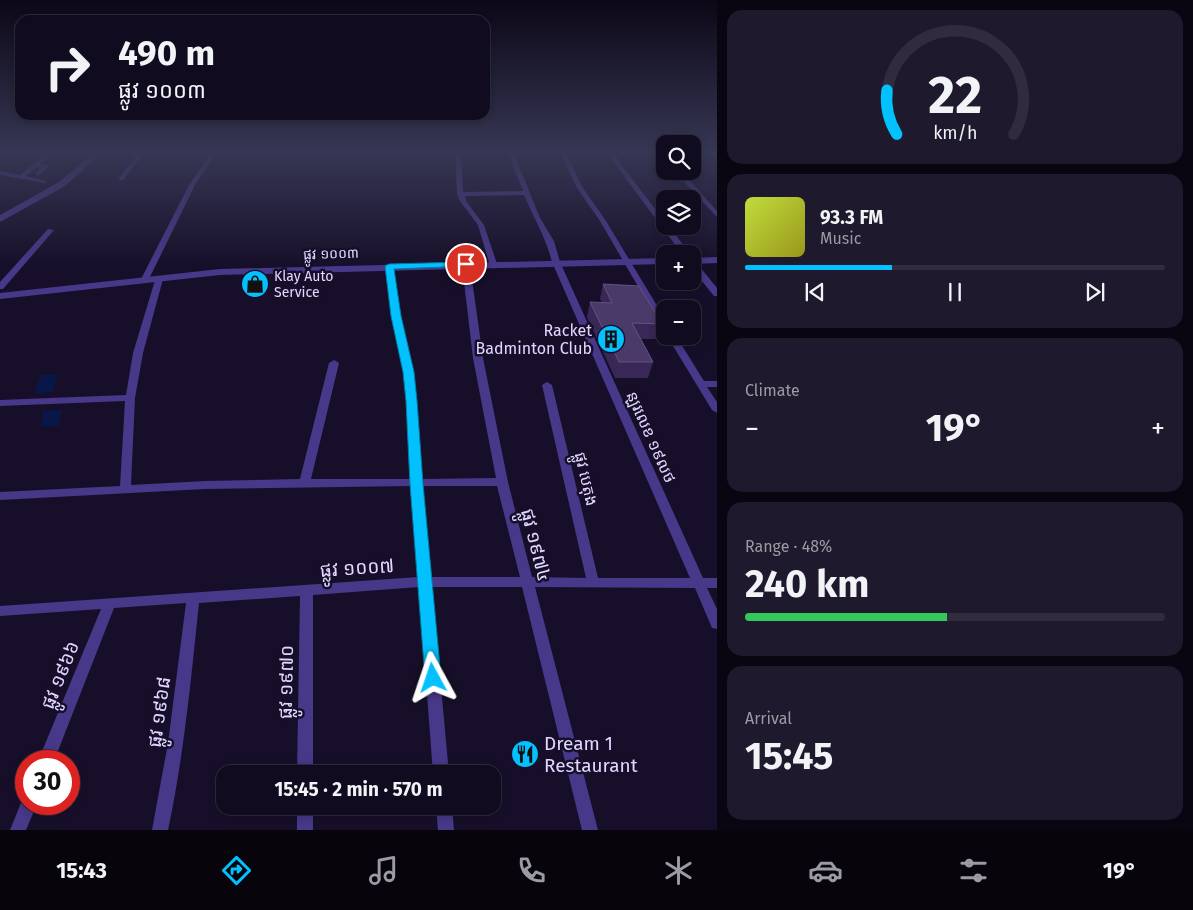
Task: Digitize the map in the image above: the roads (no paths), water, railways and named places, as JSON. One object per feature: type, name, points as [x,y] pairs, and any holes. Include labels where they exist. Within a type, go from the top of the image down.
[{"type":"street","points":[[0,219],[52,190]]},
{"type":"street","points":[[144,281],[190,190]]},
{"type":"street","points":[[459,190],[460,194],[481,225],[493,264]]},
{"type":"street","points":[[526,190],[537,218],[550,241],[556,262]]},
{"type":"street","points":[[582,190],[603,221],[625,262],[656,312]]},
{"type":"street","points":[[637,190],[679,245]]},
{"type":"street","points":[[694,190],[717,215]]},
{"type":"street","points":[[460,194],[527,193]]},
{"type":"street","points":[[0,286],[50,230]]},
{"type":"street","points":[[701,261],[717,260]]},
{"type":"street","name":"ផ្លូវ ១០០៣","points":[[0,296],[264,270],[656,261]]},
{"type":"street","name":"ន្ឡរលេខ ១៩លថ","points":[[556,262],[717,624]]},
{"type":"street","name":"ផ្លូវ ១៩៧៤","points":[[466,264],[478,358],[502,482],[525,581],[590,830]]},
{"type":"street","points":[[389,266],[396,316],[408,372],[440,765]]},
{"type":"street","points":[[701,274],[717,294]]},
{"type":"street","points":[[124,489],[130,398],[138,353],[159,280]]},
{"type":"street","points":[[677,345],[717,410]]},
{"type":"street","points":[[305,483],[334,363]]},
{"type":"street","points":[[701,384],[717,384]]},
{"type":"street","name":"ផ្លូវ បេតុង","points":[[546,385],[593,582]]},
{"type":"street","points":[[0,403],[130,398]]},
{"type":"street","points":[[0,496],[124,489],[305,483],[417,484],[502,482]]},
{"type":"street","name":"ផ្លូវ ១០០៧","points":[[0,612],[425,582],[717,582]]},
{"type":"street","name":"ផ្លូវ ១៩៧០","points":[[306,765],[307,590]]},
{"type":"street","name":"ផ្លូវ ១៩៦៨","points":[[160,830],[180,721],[193,598]]},
{"type":"street","name":"ផ្លូវ ១៩៦៦","points":[[50,750],[110,603]]},
{"type":"street","points":[[18,830],[24,815]]},
{"type":"street","points":[[305,815],[305,830]]},
{"type":"street","points":[[445,815],[446,830]]},
{"type":"place","name":"Klay Auto Service","points":[[255,284]]},
{"type":"place","name":"Racket Badminton Club","points":[[611,339]]},
{"type":"place","name":"Dream 1 Restaurant","points":[[525,754]]}]
